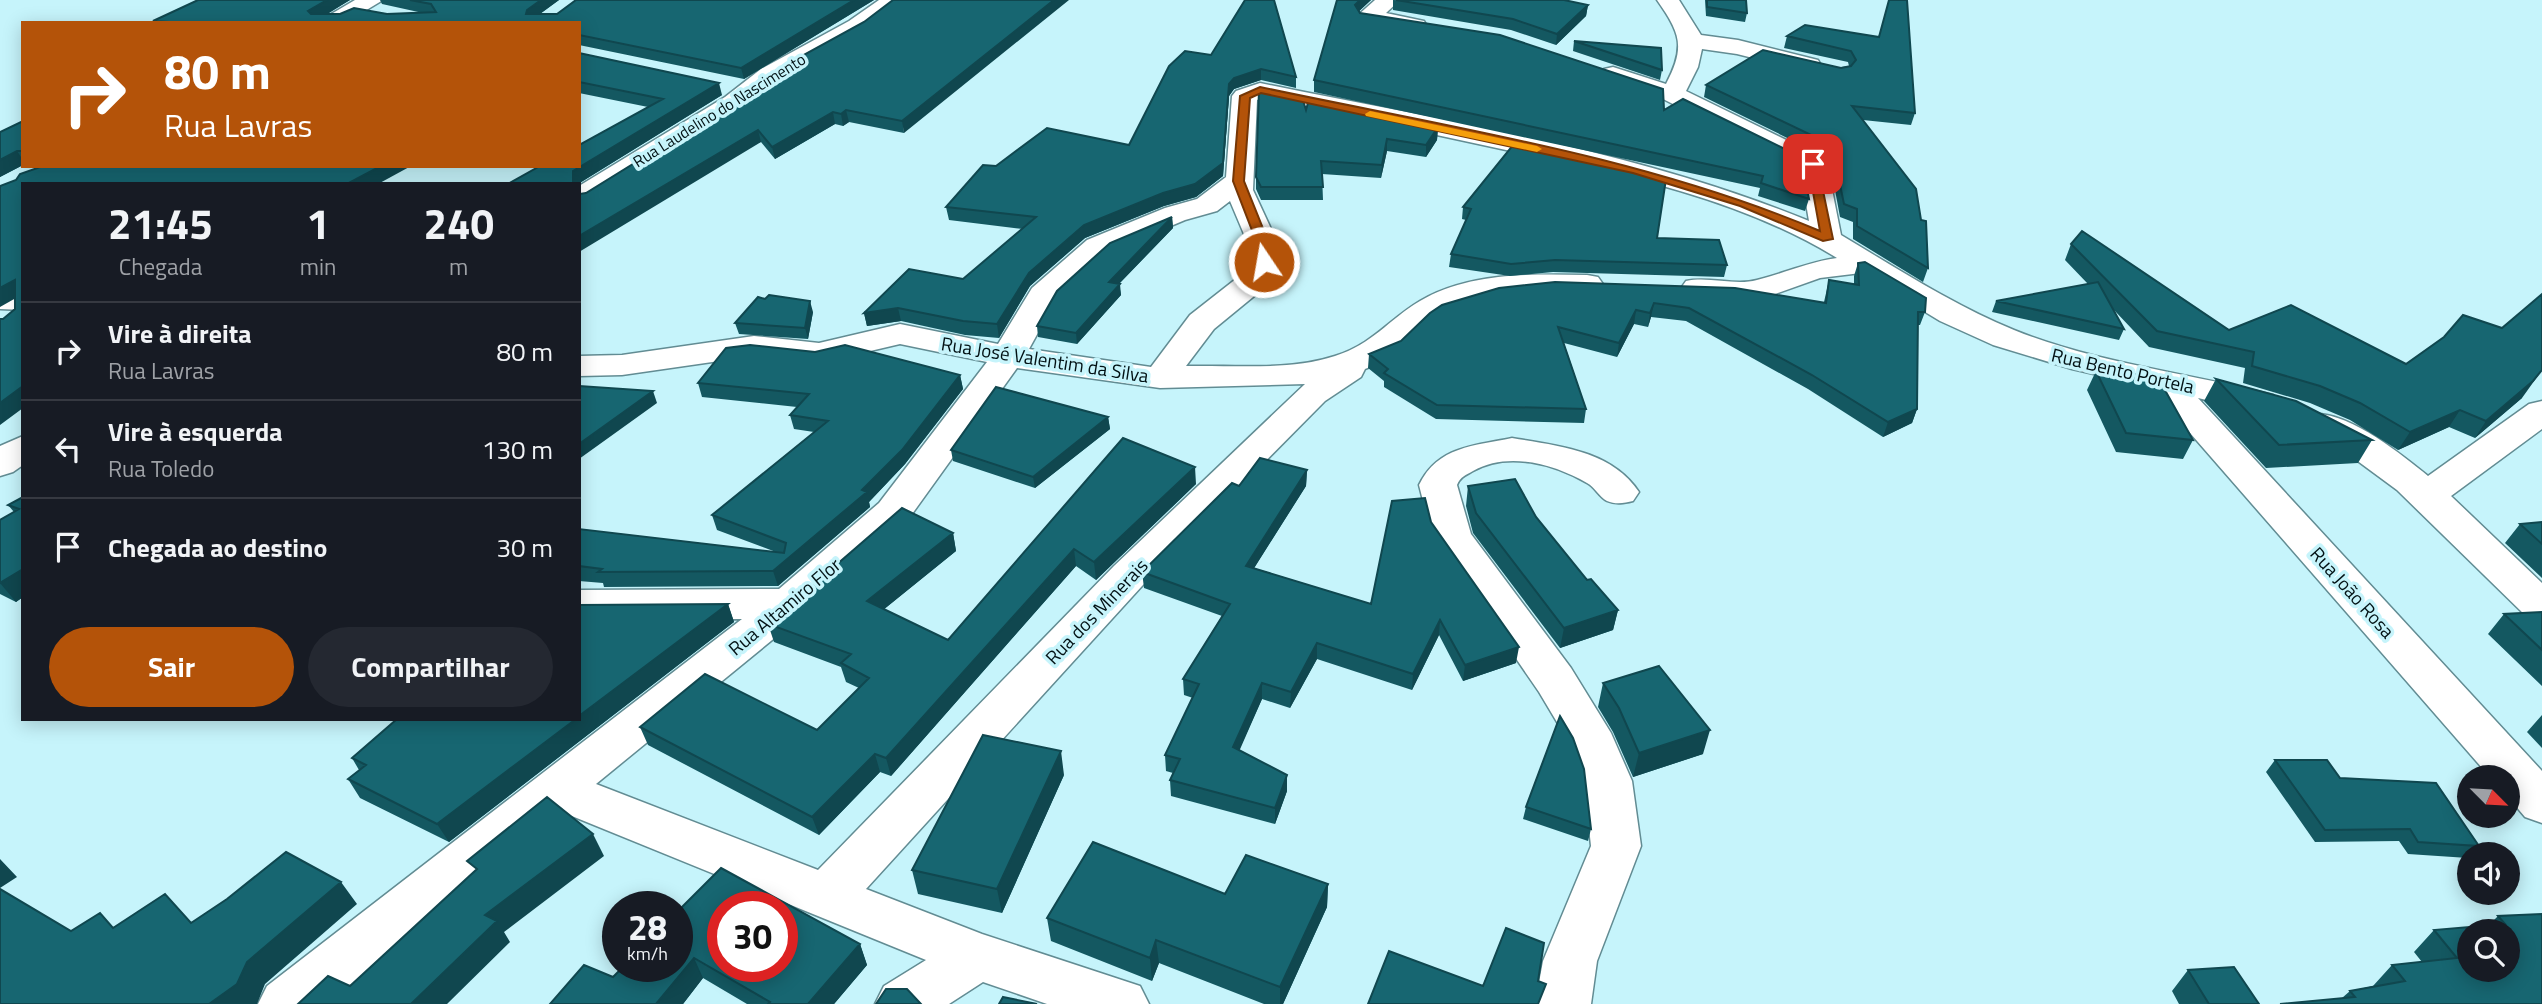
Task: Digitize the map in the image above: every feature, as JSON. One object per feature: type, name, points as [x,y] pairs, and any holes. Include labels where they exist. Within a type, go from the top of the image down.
[{"type":"street","name":"Rua Laudelino do Nascimento","points":[[581,197],[734,102],[735,87],[857,26],[894,0]]},
{"type":"street","points":[[1389,0],[1368,16],[1435,29]]},
{"type":"street","points":[[1668,0],[1686,22],[1692,41],[1689,64],[1672,94]]},
{"type":"street","points":[[334,21],[379,9]]},
{"type":"street","points":[[1692,41],[1738,47],[1838,70]]},
{"type":"street","points":[[1594,68],[1672,94],[1813,164],[1827,239]]},
{"type":"street","name":"Rua Bento Portela","points":[[1238,181],[1245,96],[1260,90],[1636,170],[1745,204],[1827,239],[1951,314],[2005,338],[2163,381],[2244,397],[2317,422],[2374,453],[2425,496],[2542,607]]},
{"type":"street","points":[[1160,377],[1202,322],[1253,281],[1261,269],[1264,246],[1238,181]]},
{"type":"street","name":"Rua Altamiro Flor","points":[[286,1004],[789,604],[893,512],[958,428],[1008,356],[1043,295],[1098,246],[1175,214],[1206,205],[1238,181]]},
{"type":"street","points":[[1671,288],[1758,291],[1814,270],[1865,263]]},
{"type":"street","name":"Rua José Valentim da Silva","points":[[581,366],[622,365],[754,346],[819,353],[900,334],[1008,356],[1160,377],[1325,371],[1386,346],[1416,317],[1436,305],[1480,290],[1528,284],[1620,285]]},
{"type":"street","points":[[0,299],[21,300]]},
{"type":"street","points":[[0,323],[21,307]]},
{"type":"street","name":"Rua dos Minerais","points":[[826,897],[1128,576],[1313,394],[1386,346]]},
{"type":"street","name":"Rua João Rosa","points":[[2163,381],[2542,803]]},
{"type":"street","points":[[2425,496],[2542,412]]},
{"type":"street","points":[[0,428],[21,430]]},
{"type":"street","points":[[0,464],[21,448]]},
{"type":"street","points":[[1563,1004],[1570,961],[1616,846],[1608,781],[1595,746],[1555,680],[1452,536],[1438,485],[1444,472],[1469,458],[1511,449],[1569,458],[1604,476],[1620,492]]},
{"type":"street","points":[[581,605],[789,604]]},
{"type":"street","points":[[558,790],[977,956],[1121,1004]]},
{"type":"street","points":[[903,1004],[977,956]]},
{"type":"building","points":[[198,0],[327,0],[308,11],[311,14],[340,14],[354,8],[387,14],[436,12],[431,4],[410,0],[541,0],[527,10],[526,14],[557,14],[576,0],[854,0],[741,68],[581,35],[581,21],[153,21]]},
{"type":"building","points":[[893,0],[1054,0],[902,121],[846,110],[841,114],[833,112],[772,147],[758,130],[581,235],[581,194],[741,97],[778,69],[864,22]]},
{"type":"building","points":[[1245,0],[1274,0],[1296,77],[1261,69],[1234,78],[1229,84],[1223,163],[1195,184],[1163,193],[1084,225],[1029,273],[997,324],[963,321],[898,308],[864,313],[909,269],[963,279],[1036,217],[946,207],[983,165],[996,166],[1047,128],[1129,145],[1169,66],[1185,51],[1211,55]]},
{"type":"building","points":[[1337,0],[1360,0],[1355,5],[1360,13],[1500,35],[1663,89],[1664,110],[1683,99],[1801,157],[1809,199],[1761,183],[1763,176],[1314,80]]},
{"type":"building","points":[[1396,0],[1564,0],[1588,5],[1557,34],[1513,19]]},
{"type":"building","points":[[1707,0],[1746,0],[1747,13],[1707,7]]},
{"type":"building","points":[[1889,0],[1907,0],[1915,113],[1852,106],[1916,189],[1921,220],[1926,221],[1928,268],[1857,226],[1857,209],[1844,204],[1833,151],[1828,143],[1706,85],[1763,50],[1841,68],[1851,66],[1856,60],[1851,51],[1787,36],[1805,25],[1879,37]]},
{"type":"building","points":[[1574,41],[1661,48],[1662,70]]},
{"type":"building","points":[[581,53],[719,83],[581,166],[581,144],[663,99],[581,82]]},
{"type":"building","points":[[1259,90],[1302,97],[1306,110],[1309,99],[1438,127],[1426,145],[1387,139],[1382,165],[1321,161],[1323,187],[1261,187],[1256,177]]},
{"type":"building","points":[[21,122],[21,151],[0,160],[0,132]]},
{"type":"building","points":[[1513,145],[1666,179],[1657,238],[1719,240],[1727,265],[1555,260],[1511,264],[1451,254],[1471,209],[1463,207]]},
{"type":"building","points":[[37,168],[377,168],[351,182],[21,182],[21,387],[0,403],[0,319],[15,309],[15,280],[0,288],[0,186],[16,180],[20,174]]},
{"type":"building","points":[[536,168],[578,168],[573,171],[573,182],[512,182]]},
{"type":"building","points":[[1172,217],[1109,282],[1120,284],[1076,333],[1037,326],[1057,291],[1110,243]]},
{"type":"building","points":[[2082,231],[2229,330],[2291,305],[2406,364],[2444,337],[2463,315],[2502,328],[2542,294],[2542,370],[2486,421],[2460,410],[2410,432],[2360,403],[2320,386],[2252,366],[2254,352],[2157,331],[2071,244]]},
{"type":"building","points":[[1865,262],[1926,298],[1925,312],[1918,312],[1917,409],[1888,422],[1812,375],[1689,308],[1654,303],[1650,313],[1636,310],[1619,343],[1558,327],[1586,409],[1437,405],[1384,373],[1388,369],[1369,354],[1401,341],[1442,305],[1499,288],[1555,282],[1735,288],[1826,303],[1829,280],[1859,285],[1858,263]]},
{"type":"building","points":[[2098,282],[2124,329],[1996,301]]},
{"type":"building","points":[[769,295],[810,301],[805,328],[735,323],[758,297],[765,299]]},
{"type":"building","points":[[750,345],[815,352],[845,345],[960,375],[902,450],[862,490],[867,492],[773,571],[598,572],[602,569],[581,566],[581,529],[784,553],[786,543],[712,515],[828,421],[790,415],[809,394],[698,383],[726,348]]},
{"type":"building","points":[[2096,371],[2157,376],[2193,440],[2126,433]]},
{"type":"building","points":[[2216,379],[2296,401],[2372,440],[2279,445]]},
{"type":"building","points":[[581,386],[653,391],[581,443]]},
{"type":"building","points":[[996,387],[1108,417],[1033,477],[951,450]]},
{"type":"building","points":[[1123,438],[1195,467],[1094,562],[1074,549],[886,758],[875,754],[812,817],[640,727],[705,674],[817,730],[869,678],[841,663],[851,654],[768,624],[902,508],[953,533],[867,601],[948,640]]},
{"type":"building","points":[[1260,458],[1307,470],[1246,566],[1371,604],[1392,501],[1425,498],[1431,522],[1519,647],[1465,665],[1440,620],[1413,674],[1317,643],[1291,692],[1262,683],[1233,747],[1287,775],[1275,808],[1170,780],[1180,759],[1165,755],[1199,684],[1183,679],[1230,604],[1142,572],[1232,483],[1239,486]]},
{"type":"building","points":[[1515,479],[1536,517],[1587,580],[1591,579],[1618,610],[1564,628],[1476,513],[1468,486]]},
{"type":"building","points":[[21,498],[21,570],[0,583],[0,520],[19,509],[8,505]]},
{"type":"building","points":[[2542,522],[2542,544],[2520,524]]},
{"type":"building","points":[[728,604],[581,714],[581,605]]},
{"type":"building","points":[[2542,612],[2542,650],[2504,614]]},
{"type":"building","points":[[1659,666],[1710,730],[1639,753],[1619,708],[1603,683]]},
{"type":"building","points":[[1560,716],[1573,738],[1584,769],[1591,829],[1526,807]]},
{"type":"building","points":[[395,721],[573,721],[437,824],[348,779],[366,765],[352,758]]},
{"type":"building","points":[[983,735],[1061,751],[997,889],[912,870]]},
{"type":"building","points":[[2275,760],[2327,760],[2340,778],[2436,783],[2457,814],[2457,828],[2467,828],[2476,842],[2457,842],[2457,845],[2418,842],[2410,829],[2325,830]]},
{"type":"building","points":[[547,797],[593,834],[485,915],[497,921],[411,1004],[298,1004],[328,976],[350,986],[477,869],[467,861]]},
{"type":"building","points":[[1093,842],[1225,894],[1246,855],[1328,884],[1280,987],[1156,940],[1150,958],[1047,918]]},
{"type":"building","points":[[286,852],[341,882],[247,962],[237,984],[209,1004],[0,1004],[0,889],[71,931],[100,913],[113,928],[165,894],[191,923],[227,899]]},
{"type":"building","points":[[721,868],[763,891],[707,891],[707,966],[694,958],[693,896]]},
{"type":"building","points":[[798,910],[860,944],[808,1004],[768,1004],[770,1002],[735,982],[798,982]]},
{"type":"building","points":[[2542,914],[2542,1004],[2280,1004],[2355,997],[2350,991],[2405,981],[2392,965],[2457,958],[2457,982],[2520,982],[2520,919],[2501,919],[2498,916]]},
{"type":"building","points":[[1506,928],[1544,943],[1538,981],[1546,984],[1538,1004],[1368,1004],[1389,951],[1483,986]]},
{"type":"building","points":[[2457,928],[2457,958],[2434,930]]},
{"type":"building","points":[[584,965],[602,972],[602,982],[674,982],[656,1004],[550,1004]]},
{"type":"building","points":[[2234,967],[2259,1004],[2209,1004],[2188,970]]},
{"type":"building","points":[[886,989],[907,989],[921,1004],[876,1004]]},
{"type":"building","points":[[1003,997],[1037,1004],[999,1004]]},
{"type":"slow traffic","points":[[1370,114],[1537,149]]},
{"type":"route","points":[[1264,262],[1264,246],[1238,181],[1245,96],[1260,90],[1636,170],[1729,198],[1827,239],[1813,164]]}]
